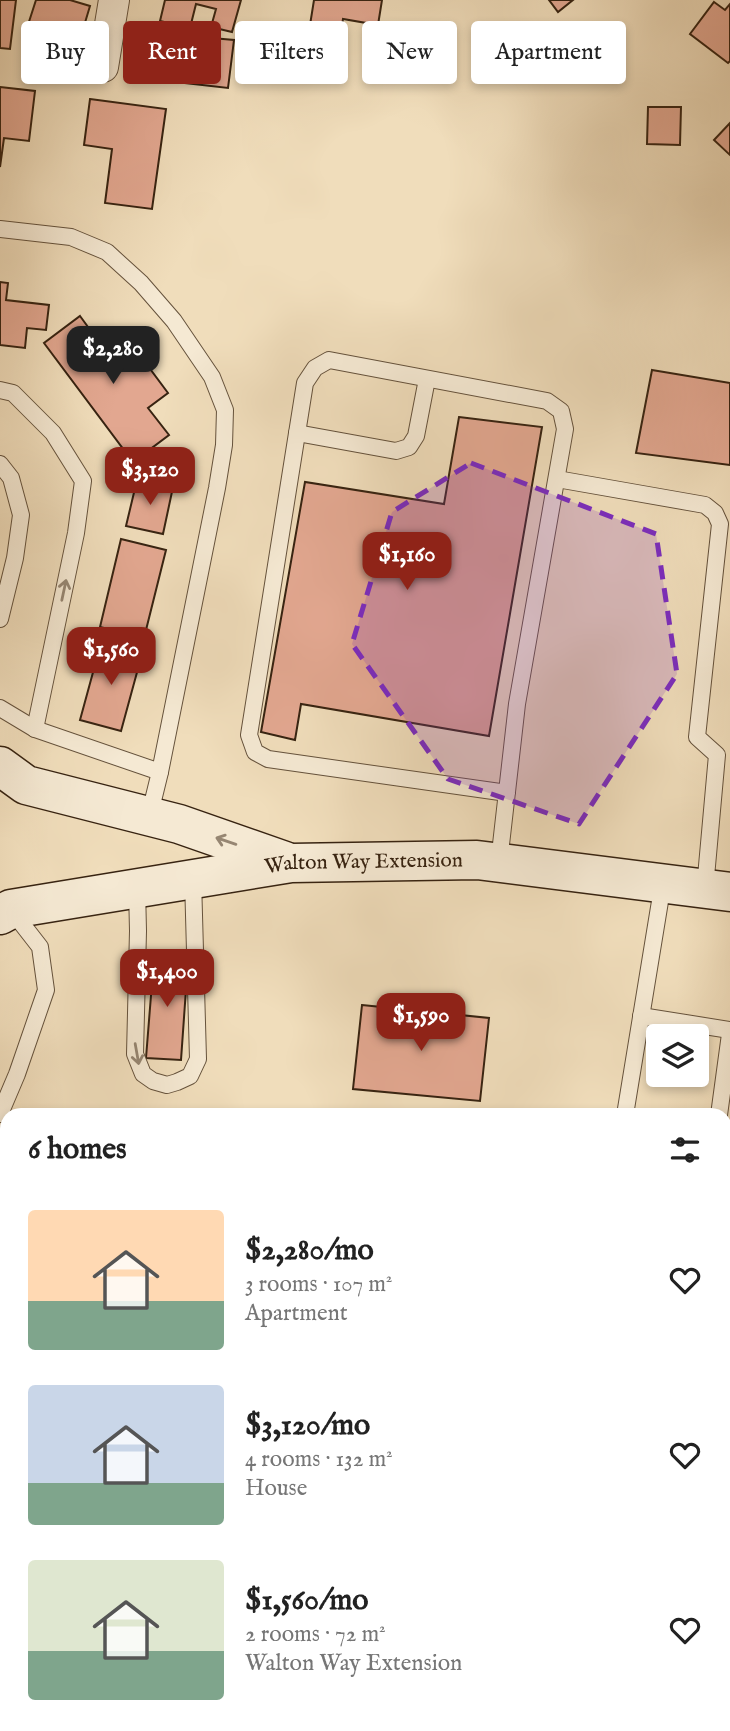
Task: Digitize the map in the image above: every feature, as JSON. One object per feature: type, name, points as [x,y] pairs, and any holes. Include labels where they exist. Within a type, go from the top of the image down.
[{"type":"main road","points":[[0,766],[26,785],[179,824],[291,863]]},
{"type":"main road","name":"Walton Way Extension","points":[[5,912],[291,863],[477,860],[718,890]]},
{"type":"street","points":[[109,30],[114,0]]},
{"type":"lane","points":[[0,229],[71,237],[107,251],[141,283],[174,321],[212,376],[225,410],[224,445],[217,488],[149,817]]},
{"type":"lane","points":[[499,862],[507,793],[517,704],[565,429],[561,411],[547,401],[329,360],[315,368],[305,383],[249,734],[255,752],[268,759],[507,793]]},
{"type":"lane","points":[[297,433],[396,451],[409,447],[416,436],[427,379]]},
{"type":"lane","points":[[0,390],[13,393],[53,433],[83,481],[76,533],[35,729]]},
{"type":"lane","points":[[0,464],[11,478],[21,515],[15,558],[0,618]]},
{"type":"lane","points":[[556,479],[705,505],[715,513],[720,524],[697,737],[717,755],[718,890]]},
{"type":"lane","points":[[0,708],[35,729],[160,772]]},
{"type":"lane","points":[[137,888],[135,1054],[143,1074],[153,1081],[167,1085],[190,1076],[198,1059],[193,879]]},
{"type":"lane","points":[[626,1108],[663,883]]},
{"type":"lane","points":[[3,1108],[46,990],[40,947],[5,912]]},
{"type":"lane","points":[[641,1016],[730,1032],[720,1108]]},
{"type":"highlighted area","points":[[471,463],[656,534],[677,674],[579,824],[448,779],[352,644],[392,512]]},
{"type":"building","points":[[0,0],[16,0],[10,49],[0,48]]},
{"type":"building","points":[[36,0],[70,0],[90,6],[86,21],[29,21]]},
{"type":"building","points":[[165,0],[241,0],[232,32],[221,29],[221,21],[213,21],[216,9],[196,4],[192,21],[160,21]]},
{"type":"building","points":[[314,0],[382,0],[379,21],[311,21]]},
{"type":"building","points":[[549,0],[573,0],[558,12]]},
{"type":"building","points":[[714,2],[725,10],[730,4],[728,63],[690,34]]},
{"type":"building","points":[[221,39],[234,40],[228,88],[193,84],[221,84]]},
{"type":"building","points":[[0,87],[35,91],[29,141],[4,138],[0,167]]},
{"type":"building","points":[[90,99],[166,109],[152,209],[105,203],[112,149],[84,145]]},
{"type":"building","points":[[648,107],[681,107],[680,145],[647,144]]},
{"type":"building","points":[[730,123],[730,155],[714,140]]},
{"type":"building","points":[[0,282],[8,283],[6,300],[49,305],[46,330],[27,328],[25,348],[0,345]]},
{"type":"building","points":[[80,316],[107,353],[127,338],[168,393],[148,408],[169,435],[133,462],[44,343]]},
{"type":"building","points":[[652,370],[730,383],[730,465],[636,453]]},
{"type":"building","points":[[459,417],[542,427],[489,736],[301,704],[295,740],[261,732],[305,482],[444,504]]},
{"type":"building","points":[[137,480],[173,487],[163,534],[126,526]]},
{"type":"building","points":[[121,539],[166,550],[144,638],[100,627]]},
{"type":"building","points":[[101,643],[142,654],[121,731],[80,720]]},
{"type":"building","points":[[154,958],[188,961],[181,1060],[146,1058]]},
{"type":"building","points":[[362,1005],[489,1018],[480,1101],[353,1089]]}]
